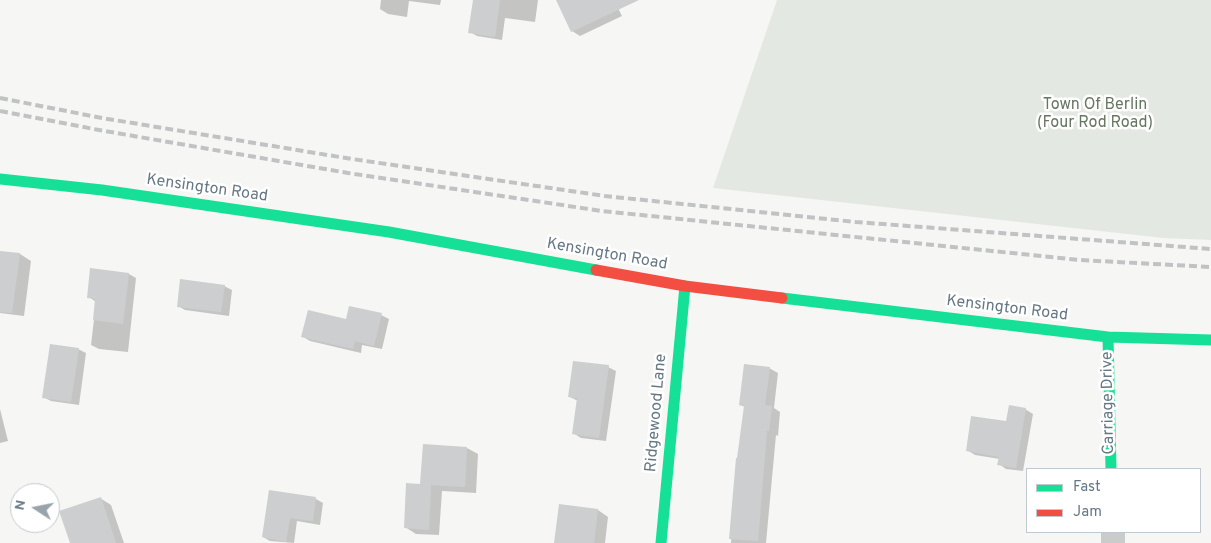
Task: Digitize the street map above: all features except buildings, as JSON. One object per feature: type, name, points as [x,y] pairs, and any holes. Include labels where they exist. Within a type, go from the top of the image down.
[{"type":"street","name":"Kensington Road","points":[[0,179],[102,190],[389,232],[685,286],[1108,337],[1211,340]]},
{"type":"street","name":"Ridgewood Lane","points":[[661,543],[685,286]]},
{"type":"street","name":"Carriage Drive","points":[[1108,337],[1111,468]]},
{"type":"green space","name":"Town Of Berlin (Four Rod Road)","points":[[777,0],[1211,0],[1211,240],[1163,238],[713,188]]},
{"type":"railway","points":[[0,98],[102,118],[352,159],[605,196],[856,222],[1211,249]]},
{"type":"railway","points":[[0,111],[348,173],[602,211],[1080,260],[1211,267]]},
{"type":"traffic: fast","points":[[0,179],[102,190],[389,232],[596,270]]},
{"type":"traffic: fast","points":[[661,543],[685,286]]},
{"type":"traffic: fast","points":[[782,298],[1108,337],[1211,340]]},
{"type":"traffic: fast","points":[[1108,337],[1111,468]]},
{"type":"traffic: jam","points":[[596,270],[685,286],[782,298]]}]
